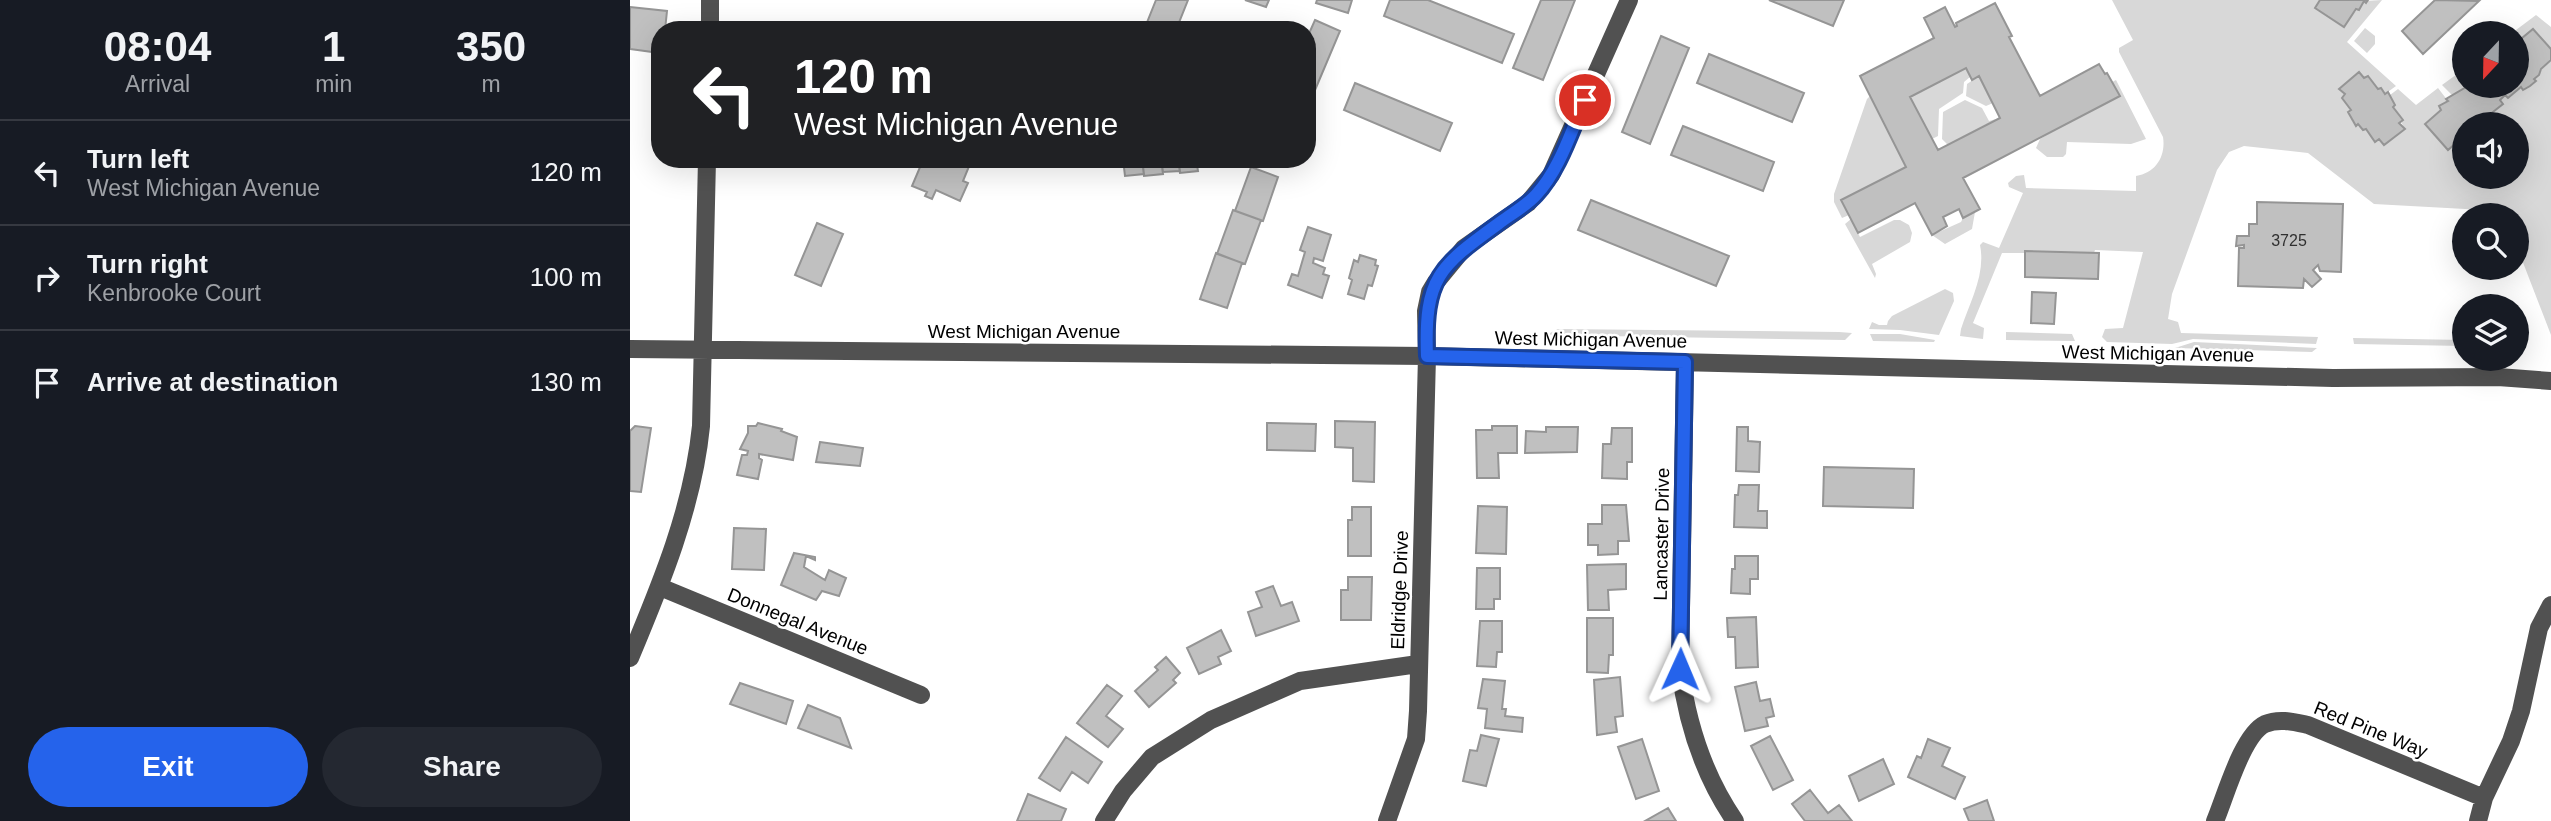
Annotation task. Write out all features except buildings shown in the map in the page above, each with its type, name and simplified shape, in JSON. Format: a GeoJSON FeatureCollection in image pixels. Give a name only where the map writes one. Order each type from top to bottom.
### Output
{"type":"FeatureCollection","features":[{"type":"Feature","properties":{"kind":"street"},"geometry":{"type":"LineString","coordinates":[[709,0],[710,21]]}},
{"type":"Feature","properties":{"kind":"street","name":"Eldridge Drive"},"geometry":{"type":"LineString","coordinates":[[1387,821],[1416,739],[1426,311],[1430,292],[1464,248],[1528,203],[1551,175],[1629,0]]}},
{"type":"Feature","properties":{"kind":"street"},"geometry":{"type":"LineString","coordinates":[[630,658],[660,587],[697,463],[703,350],[707,168]]}},
{"type":"Feature","properties":{"kind":"street","name":"West Michigan Avenue"},"geometry":{"type":"LineString","coordinates":[[630,349],[1427,356],[2333,378],[2498,377],[2551,381]]}},
{"type":"Feature","properties":{"kind":"street","name":"Lancaster Drive"},"geometry":{"type":"LineString","coordinates":[[1685,362],[1680,669],[1684,698],[1700,751],[1711,780],[1735,821]]}},
{"type":"Feature","properties":{"kind":"street","name":"Donnegal Avenue"},"geometry":{"type":"LineString","coordinates":[[660,587],[921,695]]}},
{"type":"Feature","properties":{"kind":"street"},"geometry":{"type":"LineString","coordinates":[[2479,821],[2484,797],[2515,730],[2539,628],[2551,605]]}},
{"type":"Feature","properties":{"kind":"street"},"geometry":{"type":"LineString","coordinates":[[1104,821],[1123,791],[1152,757],[1211,720],[1300,681],[1418,664]]}},
{"type":"Feature","properties":{"kind":"street","name":"Red Pine Way"},"geometry":{"type":"LineString","coordinates":[[2215,821],[2249,740],[2264,724],[2286,720],[2308,725],[2484,797]]}},
{"type":"Feature","properties":{"kind":"shaded area"},"geometry":{"type":"Polygon","coordinates":[[[2112,0],[2320,0],[2315,8],[2343,27],[2364,1],[2382,0],[2347,42],[2396,86],[2385,94],[2369,76],[2364,78],[2359,72],[2340,89],[2345,94],[2342,98],[2351,110],[2352,121],[2363,130],[2366,129],[2375,141],[2379,139],[2384,145],[2405,129],[2390,95],[2398,89],[2416,105],[2438,88],[2448,101],[2439,106],[2441,110],[2425,124],[2448,150],[2452,146],[2452,189],[2529,189],[2529,112],[2492,112],[2503,98],[2529,98],[2529,83],[2551,60],[2551,335],[2529,278],[2529,203],[2452,203],[2452,208],[2374,204],[2308,153],[2244,146],[2229,152],[2217,170],[2172,294],[2168,319],[2178,322],[2181,333],[2318,337],[2316,344],[2193,339],[2172,344],[2107,342],[2102,337],[2105,329],[2123,328],[2143,252],[2095,250],[2094,253],[2002,253],[1973,323],[1984,328],[1983,339],[1960,336],[1979,277],[1980,245],[1983,242],[1999,248],[2023,193],[2009,187],[2008,183],[2016,176],[2024,175],[2026,188],[2136,191],[2136,176],[2149,171],[2161,157],[2163,137],[2119,52],[2119,48],[2133,40],[2112,0]]]}},
{"type":"Feature","properties":{"kind":"shaded area"},"geometry":{"type":"Polygon","coordinates":[[[2536,15],[2551,27],[2551,49],[2533,29],[2529,32],[2528,21],[2536,15]]]}},
{"type":"Feature","properties":{"kind":"shaded area"},"geometry":{"type":"Polygon","coordinates":[[[2365,28],[2375,36],[2375,44],[2367,53],[2354,41],[2365,28]]]}},
{"type":"Feature","properties":{"kind":"shaded area"},"geometry":{"type":"Polygon","coordinates":[[[1966,68],[1970,77],[1964,82],[1963,93],[1939,109],[1938,136],[1932,139],[1910,97],[1966,68]]]}},
{"type":"Feature","properties":{"kind":"shaded area"},"geometry":{"type":"Polygon","coordinates":[[[1979,76],[1993,103],[1986,106],[1966,96],[1967,84],[1979,76]]]}},
{"type":"Feature","properties":{"kind":"shaded area"},"geometry":{"type":"Polygon","coordinates":[[[2452,78],[2452,95],[2442,85],[2452,78]]]}},
{"type":"Feature","properties":{"kind":"shaded area"},"geometry":{"type":"Polygon","coordinates":[[[2116,80],[2146,139],[2131,144],[2067,142],[2066,154],[2063,157],[2047,157],[2036,148],[2040,139],[2119,95],[2112,82],[2116,80]]]}},
{"type":"Feature","properties":{"kind":"shaded area"},"geometry":{"type":"Polygon","coordinates":[[[1870,96],[1906,167],[1842,200],[1849,215],[1842,218],[1834,202],[1834,194],[1870,96]]]}},
{"type":"Feature","properties":{"kind":"shaded area"},"geometry":{"type":"Polygon","coordinates":[[[1965,100],[1982,108],[1989,121],[1996,119],[1948,145],[1942,139],[1943,112],[1965,100]]]}},
{"type":"Feature","properties":{"kind":"shaded area"},"geometry":{"type":"Polygon","coordinates":[[[1975,212],[1972,229],[1945,244],[1932,235],[1961,222],[1975,212]]]}},
{"type":"Feature","properties":{"kind":"shaded area"},"geometry":{"type":"Polygon","coordinates":[[[1851,219],[1860,237],[1894,220],[1909,225],[1912,233],[1910,242],[1872,264],[1875,278],[1845,224],[1851,219]]]}},
{"type":"Feature","properties":{"kind":"shaded area"},"geometry":{"type":"Polygon","coordinates":[[[1945,289],[1953,293],[1954,301],[1939,335],[1869,329],[1872,322],[1887,325],[1892,316],[1945,289]]]}},
{"type":"Feature","properties":{"kind":"shaded area"},"geometry":{"type":"Polygon","coordinates":[[[1558,329],[1852,333],[1845,340],[1546,335],[1558,329]]]}},
{"type":"Feature","properties":{"kind":"shaded area"},"geometry":{"type":"Polygon","coordinates":[[[2006,332],[2072,334],[2075,341],[2006,340],[2006,332]]]}},
{"type":"Feature","properties":{"kind":"shaded area"},"geometry":{"type":"Polygon","coordinates":[[[1870,334],[1900,334],[1935,340],[1873,341],[1870,334]]]}},
{"type":"Feature","properties":{"kind":"shaded area"},"geometry":{"type":"Polygon","coordinates":[[[2353,338],[2452,340],[2452,346],[2354,344],[2353,338]]]}},
{"type":"Feature","properties":{"kind":"shaded area"},"geometry":{"type":"Polygon","coordinates":[[[2194,342],[2317,348],[2312,352],[2175,348],[2194,342]]]}},
{"type":"Feature","properties":{"kind":"route"},"geometry":{"type":"LineString","coordinates":[[1585,100],[1551,175],[1537,194],[1464,248],[1436,282],[1430,292],[1426,311],[1427,356],[1685,362],[1680,669]]}}]}
